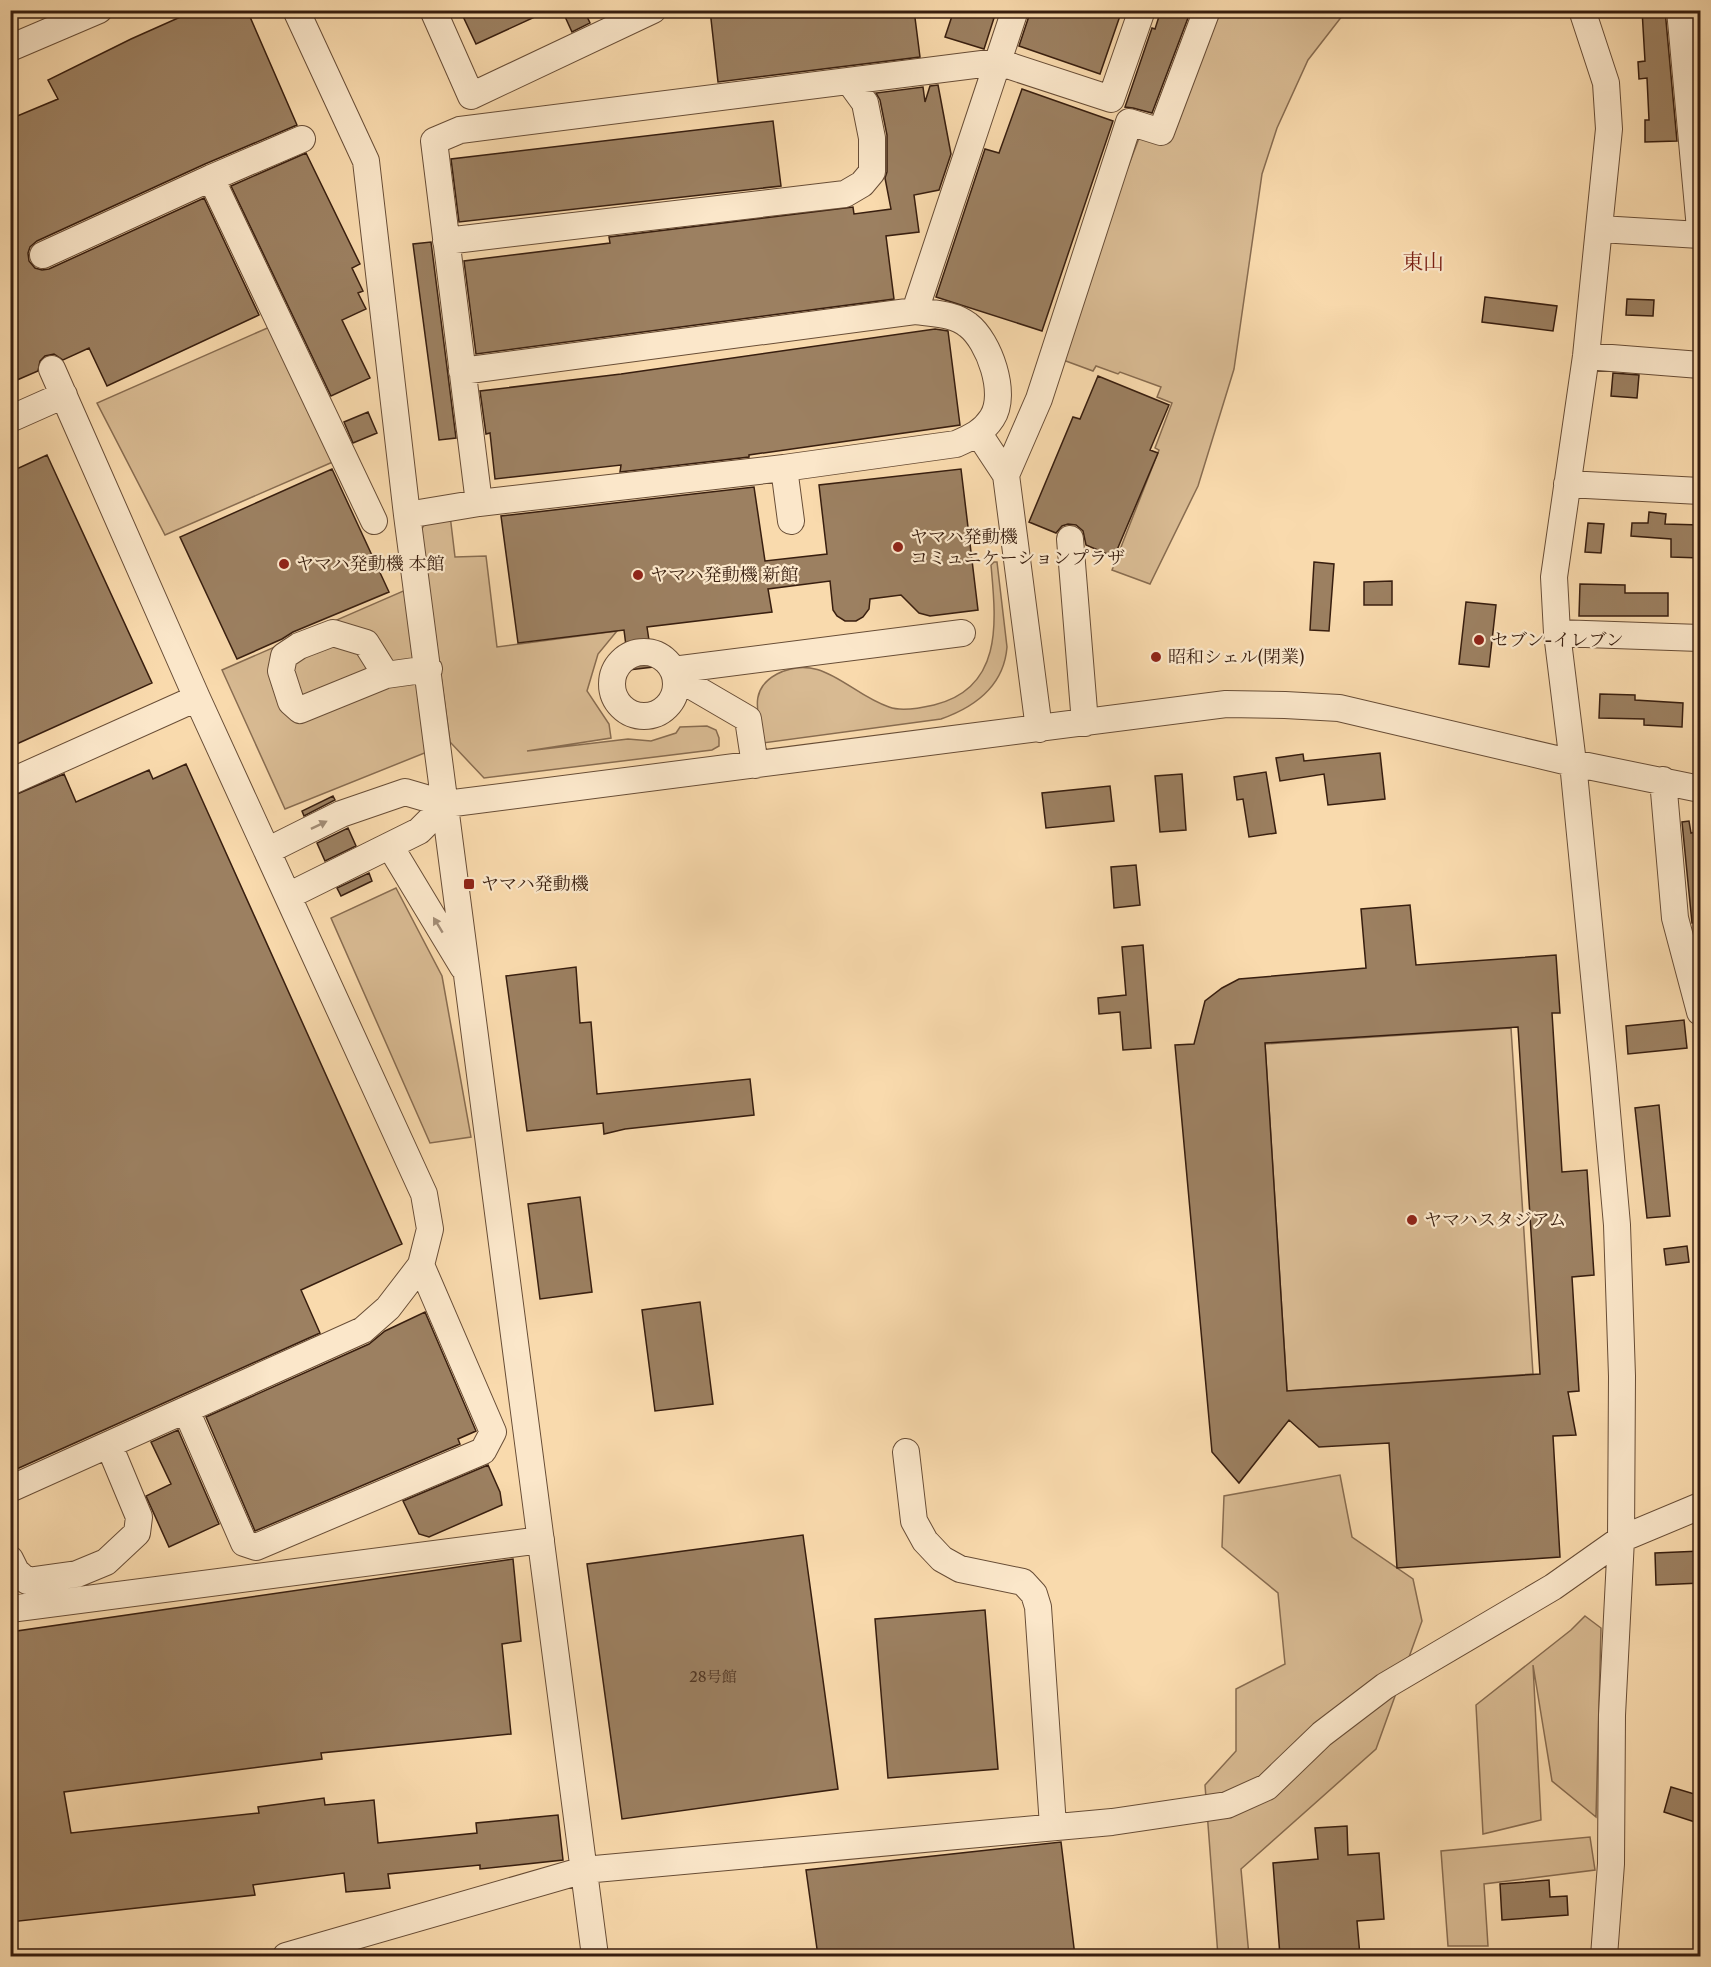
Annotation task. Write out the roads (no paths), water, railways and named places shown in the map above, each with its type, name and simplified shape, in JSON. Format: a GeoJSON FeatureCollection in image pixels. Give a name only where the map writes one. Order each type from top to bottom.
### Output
{"type":"FeatureCollection","features":[{"type":"Feature","properties":{"kind":"street"},"geometry":{"type":"LineString","coordinates":[[10,48],[99,10]]}},
{"type":"Feature","properties":{"kind":"street"},"geometry":{"type":"LineString","coordinates":[[296,10],[366,161],[407,515],[596,1956]]}},
{"type":"Feature","properties":{"kind":"street"},"geometry":{"type":"LineString","coordinates":[[433,10],[471,96],[653,10]]}},
{"type":"Feature","properties":{"kind":"street"},"geometry":{"type":"LineString","coordinates":[[915,311],[1015,10]]}},
{"type":"Feature","properties":{"kind":"street"},"geometry":{"type":"LineString","coordinates":[[478,503],[434,141],[460,130],[998,62],[1111,99],[1142,10]]}},
{"type":"Feature","properties":{"kind":"street"},"geometry":{"type":"LineString","coordinates":[[1006,475],[1039,399],[1130,122],[1161,132],[1207,10]]}},
{"type":"Feature","properties":{"kind":"street"},"geometry":{"type":"LineString","coordinates":[[1582,10],[1606,83],[1609,129],[1586,356],[1554,577],[1557,633],[1573,763],[1617,1225],[1622,1376],[1621,1539],[1612,1705],[1611,1864],[1604,1956]]}},
{"type":"Feature","properties":{"kind":"street"},"geometry":{"type":"LineString","coordinates":[[1680,10],[1701,229]]}},
{"type":"Feature","properties":{"kind":"street"},"geometry":{"type":"LineString","coordinates":[[446,242],[845,194],[862,184],[872,172],[872,138],[865,103],[849,81]]}},
{"type":"Feature","properties":{"kind":"street"},"geometry":{"type":"LineString","coordinates":[[43,255],[302,139]]}},
{"type":"Feature","properties":{"kind":"street"},"geometry":{"type":"LineString","coordinates":[[211,178],[374,521]]}},
{"type":"Feature","properties":{"kind":"street"},"geometry":{"type":"LineString","coordinates":[[1600,229],[1701,236]]}},
{"type":"Feature","properties":{"kind":"street"},"geometry":{"type":"LineString","coordinates":[[407,515],[478,503],[784,468],[956,444],[979,434],[994,416],[998,394],[994,369],[987,348],[969,325],[951,316],[915,311],[462,371]]}},
{"type":"Feature","properties":{"kind":"street"},"geometry":{"type":"LineString","coordinates":[[1586,356],[1701,365]]}},
{"type":"Feature","properties":{"kind":"street"},"geometry":{"type":"LineString","coordinates":[[10,1489],[363,1330],[388,1308],[421,1265],[430,1229],[424,1194],[197,698],[52,369]]}},
{"type":"Feature","properties":{"kind":"street"},"geometry":{"type":"LineString","coordinates":[[10,419],[64,395]]}},
{"type":"Feature","properties":{"kind":"street"},"geometry":{"type":"LineString","coordinates":[[979,434],[1006,475],[1039,729]]}},
{"type":"Feature","properties":{"kind":"street"},"geometry":{"type":"LineString","coordinates":[[784,468],[791,521]]}},
{"type":"Feature","properties":{"kind":"street"},"geometry":{"type":"LineString","coordinates":[[1567,484],[1701,491]]}},
{"type":"Feature","properties":{"kind":"street"},"geometry":{"type":"LineString","coordinates":[[1070,539],[1085,723]]}},
{"type":"Feature","properties":{"kind":"street"},"geometry":{"type":"LineString","coordinates":[[755,765],[748,719],[674,673],[962,633]]}},
{"type":"Feature","properties":{"kind":"street"},"geometry":{"type":"LineString","coordinates":[[1557,633],[1701,638]]}},
{"type":"Feature","properties":{"kind":"street"},"geometry":{"type":"LineString","coordinates":[[386,675],[429,669]]}},
{"type":"Feature","properties":{"kind":"street"},"geometry":{"type":"LineString","coordinates":[[10,782],[197,698]]}},
{"type":"Feature","properties":{"kind":"street"},"geometry":{"type":"LineString","coordinates":[[267,850],[341,814],[405,792],[446,804],[1226,704],[1339,708],[1573,763],[1701,789]]}},
{"type":"Feature","properties":{"kind":"street"},"geometry":{"type":"LineString","coordinates":[[1663,780],[1676,918],[1701,1012]]}},
{"type":"Feature","properties":{"kind":"street"},"geometry":{"type":"LineString","coordinates":[[288,896],[419,831],[446,804]]}},
{"type":"Feature","properties":{"kind":"street"},"geometry":{"type":"LineString","coordinates":[[390,846],[468,975]]}},
{"type":"Feature","properties":{"kind":"street"},"geometry":{"type":"LineString","coordinates":[[186,1410],[244,1543],[256,1547],[483,1451],[493,1432],[421,1265]]}},
{"type":"Feature","properties":{"kind":"street"},"geometry":{"type":"LineString","coordinates":[[10,1559],[16,1571],[27,1581],[77,1574],[106,1562],[137,1533],[139,1517],[109,1444]]}},
{"type":"Feature","properties":{"kind":"street"},"geometry":{"type":"LineString","coordinates":[[906,1452],[914,1521],[925,1541],[942,1559],[960,1569],[1023,1582],[1034,1594],[1038,1607],[1053,1826]]}},
{"type":"Feature","properties":{"kind":"street"},"geometry":{"type":"LineString","coordinates":[[286,1956],[584,1870],[1112,1822],[1227,1806],[1267,1787],[1322,1734],[1385,1686],[1553,1587],[1621,1539],[1701,1506]]}},
{"type":"Feature","properties":{"kind":"street"},"geometry":{"type":"LineString","coordinates":[[10,1609],[541,1540]]}},
{"type":"Feature","properties":{"kind":"place","name":"ヤマハ発動機 コミュニケーションプラザ"},"geometry":{"type":"Point","coordinates":[898,547]}},
{"type":"Feature","properties":{"kind":"place","name":"ヤマハ発動機 本館"},"geometry":{"type":"Point","coordinates":[284,564]}},
{"type":"Feature","properties":{"kind":"place","name":"ヤマハ発動機 新館"},"geometry":{"type":"Point","coordinates":[638,575]}},
{"type":"Feature","properties":{"kind":"place","name":"セブン-イレブン"},"geometry":{"type":"Point","coordinates":[1479,640]}},
{"type":"Feature","properties":{"kind":"place","name":"昭和シェル(閉業)"},"geometry":{"type":"Point","coordinates":[1156,657]}},
{"type":"Feature","properties":{"kind":"place","name":"ヤマハ発動機"},"geometry":{"type":"Point","coordinates":[469,884]}},
{"type":"Feature","properties":{"kind":"place","name":"ヤマハスタジアム"},"geometry":{"type":"Point","coordinates":[1412,1220]}},
{"type":"Feature","properties":{"kind":"district","name":"東山"},"geometry":{"type":"Point","coordinates":[1423,262]}}]}
